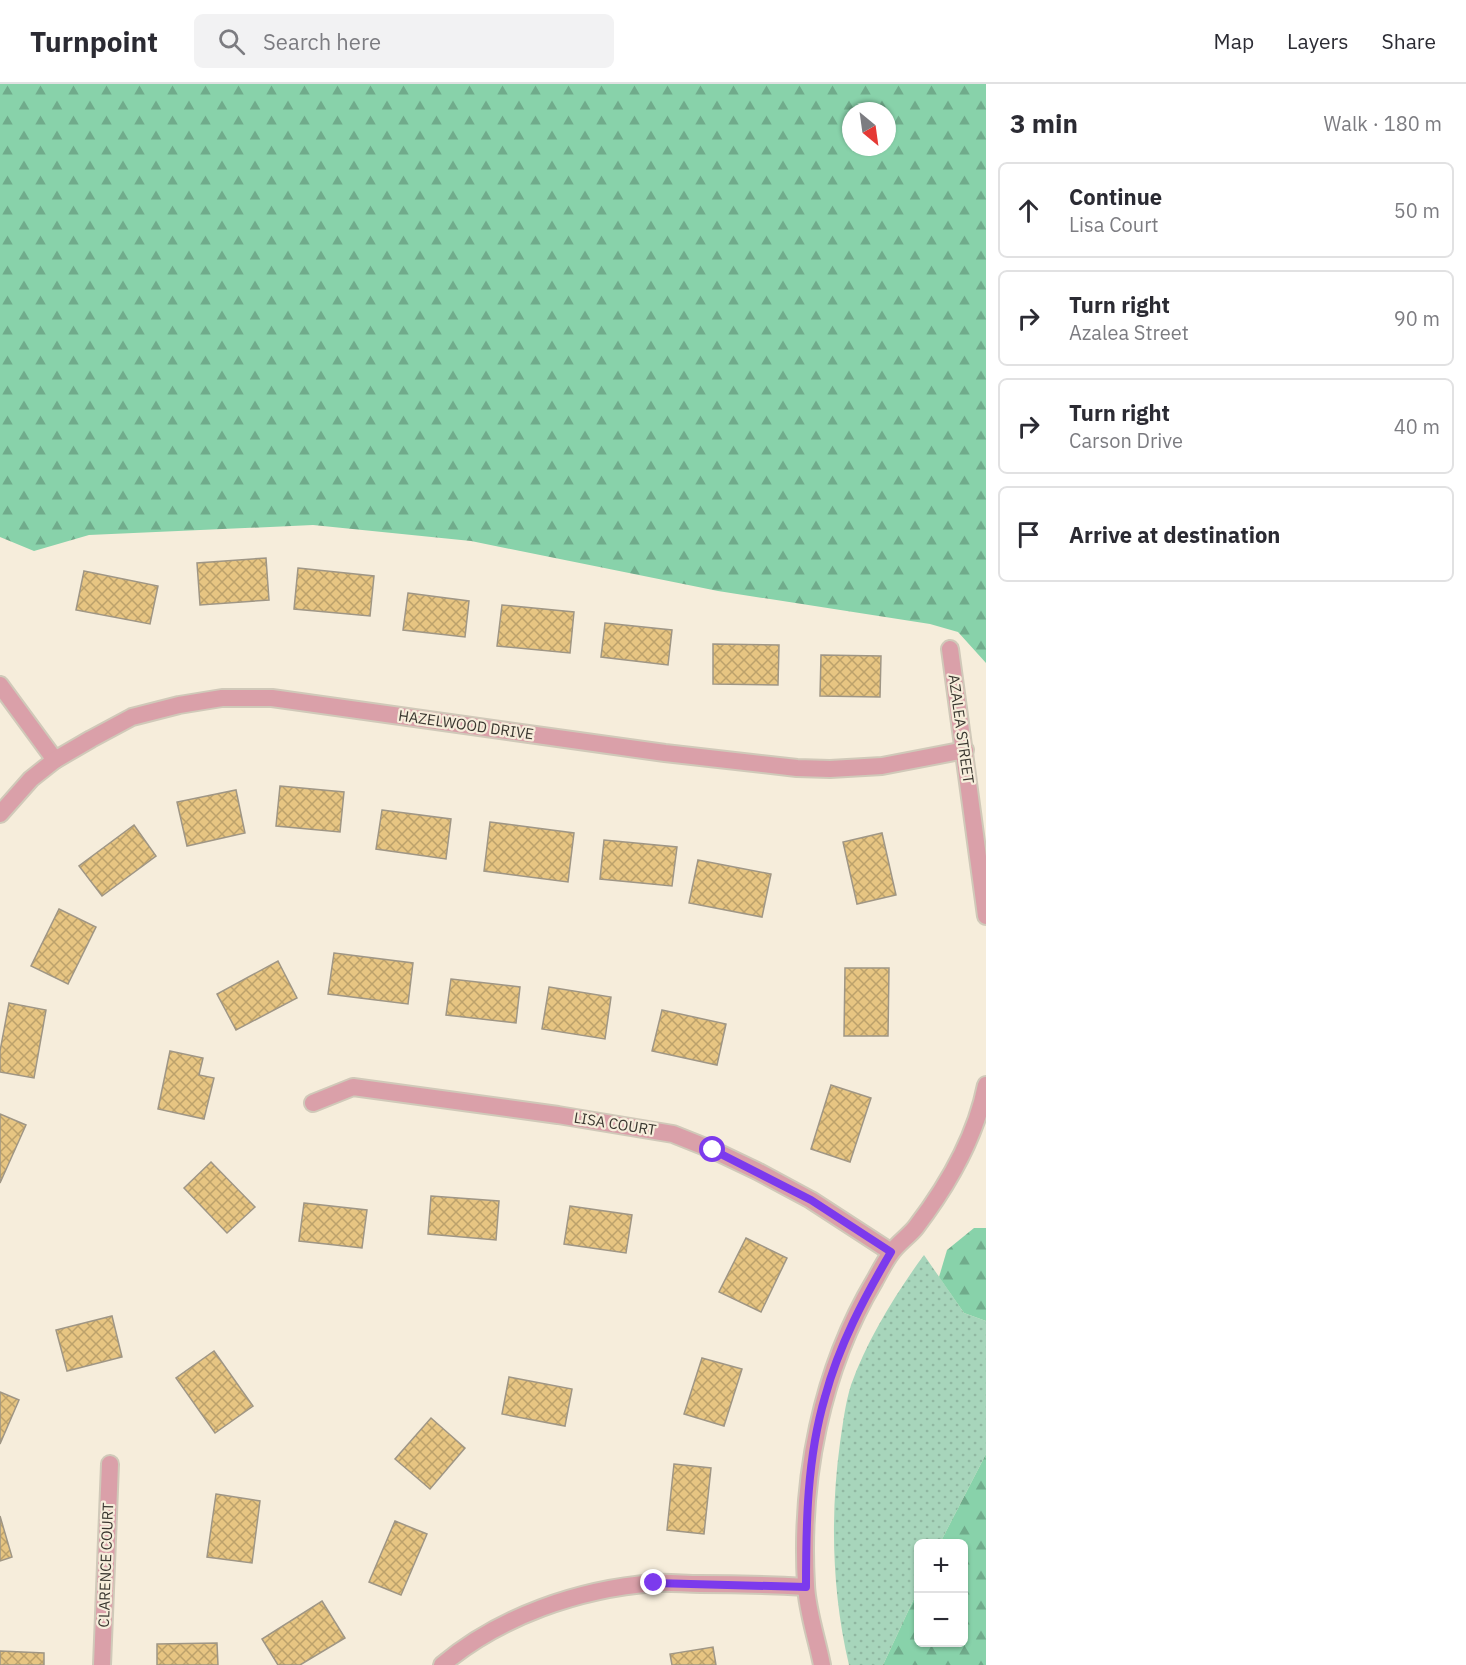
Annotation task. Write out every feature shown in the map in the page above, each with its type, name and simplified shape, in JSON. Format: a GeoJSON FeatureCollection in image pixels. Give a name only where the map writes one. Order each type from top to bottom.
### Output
{"type":"FeatureCollection","features":[{"type":"Feature","properties":{"kind":"street","name":"AZALEA STREET"},"geometry":{"type":"LineString","coordinates":[[950,649],[986,916]]}},
{"type":"Feature","properties":{"kind":"street"},"geometry":{"type":"LineString","coordinates":[[0,685],[55,760]]}},
{"type":"Feature","properties":{"kind":"street","name":"HAZELWOOD DRIVE"},"geometry":{"type":"LineString","coordinates":[[0,814],[31,779],[55,760],[132,717],[179,705],[222,698],[272,698],[665,753],[796,768],[882,766],[965,750]]}},
{"type":"Feature","properties":{"kind":"street"},"geometry":{"type":"LineString","coordinates":[[822,1665],[806,1587],[807,1516],[813,1456],[824,1398],[840,1350],[864,1299],[891,1252],[915,1229],[959,1160],[976,1121],[986,1085]]}},
{"type":"Feature","properties":{"kind":"street","name":"LISA COURT"},"geometry":{"type":"LineString","coordinates":[[313,1103],[353,1087],[558,1115],[673,1134],[713,1150],[811,1200],[891,1252]]}},
{"type":"Feature","properties":{"kind":"street","name":"CLARENCE COURT"},"geometry":{"type":"LineString","coordinates":[[102,1665],[110,1464]]}},
{"type":"Feature","properties":{"kind":"street"},"geometry":{"type":"LineString","coordinates":[[442,1665],[465,1645],[504,1624],[549,1605],[599,1591],[654,1583],[806,1587]]}},
{"type":"Feature","properties":{"kind":"green space"},"geometry":{"type":"Polygon","coordinates":[[[0,84],[986,84],[986,663],[958,632],[930,624],[718,591],[471,541],[313,525],[89,535],[34,551],[0,537],[0,84]]]}},
{"type":"Feature","properties":{"kind":"green space"},"geometry":{"type":"Polygon","coordinates":[[[974,1228],[986,1228],[986,1321],[964,1313],[939,1277],[947,1250],[974,1228]]]}},
{"type":"Feature","properties":{"kind":"green space"},"geometry":{"type":"Polygon","coordinates":[[[924,1255],[964,1313],[986,1321],[986,1454],[942,1539],[914,1539],[914,1599],[883,1665],[849,1665],[839,1610],[834,1554],[835,1498],[840,1443],[851,1385],[874,1334],[924,1255]]]}},
{"type":"Feature","properties":{"kind":"green space"},"geometry":{"type":"Polygon","coordinates":[[[986,1454],[986,1665],[883,1665],[914,1599],[914,1647],[968,1647],[968,1539],[942,1539],[986,1454]]]}},
{"type":"Feature","properties":{"kind":"building"},"geometry":{"type":"Polygon","coordinates":[[[266,558],[269,600],[200,605],[197,563],[266,558]]]}},
{"type":"Feature","properties":{"kind":"building"},"geometry":{"type":"Polygon","coordinates":[[[298,568],[374,576],[370,616],[294,609],[298,568]]]}},
{"type":"Feature","properties":{"kind":"building"},"geometry":{"type":"Polygon","coordinates":[[[84,571],[158,586],[150,624],[76,610],[84,571]]]}},
{"type":"Feature","properties":{"kind":"building"},"geometry":{"type":"Polygon","coordinates":[[[408,593],[469,601],[465,637],[403,630],[408,593]]]}},
{"type":"Feature","properties":{"kind":"building"},"geometry":{"type":"Polygon","coordinates":[[[502,605],[574,612],[570,653],[497,646],[502,605]]]}},
{"type":"Feature","properties":{"kind":"building"},"geometry":{"type":"Polygon","coordinates":[[[605,623],[672,630],[668,665],[601,657],[605,623]]]}},
{"type":"Feature","properties":{"kind":"building"},"geometry":{"type":"Polygon","coordinates":[[[713,644],[779,645],[778,685],[713,684],[713,644]]]}},
{"type":"Feature","properties":{"kind":"building"},"geometry":{"type":"Polygon","coordinates":[[[821,655],[881,656],[880,697],[820,696],[821,655]]]}},
{"type":"Feature","properties":{"kind":"building"},"geometry":{"type":"Polygon","coordinates":[[[280,786],[344,792],[340,832],[276,826],[280,786]]]}},
{"type":"Feature","properties":{"kind":"building"},"geometry":{"type":"Polygon","coordinates":[[[236,790],[245,833],[187,846],[177,802],[236,790]]]}},
{"type":"Feature","properties":{"kind":"building"},"geometry":{"type":"Polygon","coordinates":[[[382,810],[451,819],[446,859],[376,849],[382,810]]]}},
{"type":"Feature","properties":{"kind":"building"},"geometry":{"type":"Polygon","coordinates":[[[490,822],[574,833],[568,882],[484,871],[490,822]]]}},
{"type":"Feature","properties":{"kind":"building"},"geometry":{"type":"Polygon","coordinates":[[[134,825],[156,856],[102,896],[79,866],[134,825]]]}},
{"type":"Feature","properties":{"kind":"building"},"geometry":{"type":"Polygon","coordinates":[[[882,833],[896,895],[857,904],[843,842],[882,833]]]}},
{"type":"Feature","properties":{"kind":"building"},"geometry":{"type":"Polygon","coordinates":[[[604,840],[677,847],[672,886],[600,879],[604,840]]]}},
{"type":"Feature","properties":{"kind":"building"},"geometry":{"type":"Polygon","coordinates":[[[698,860],[771,874],[762,917],[689,903],[698,860]]]}},
{"type":"Feature","properties":{"kind":"building"},"geometry":{"type":"Polygon","coordinates":[[[59,909],[96,927],[68,984],[31,966],[59,909]]]}},
{"type":"Feature","properties":{"kind":"building"},"geometry":{"type":"Polygon","coordinates":[[[334,953],[413,963],[408,1004],[328,994],[334,953]]]}},
{"type":"Feature","properties":{"kind":"building"},"geometry":{"type":"Polygon","coordinates":[[[278,961],[297,998],[236,1030],[217,994],[278,961]]]}},
{"type":"Feature","properties":{"kind":"building"},"geometry":{"type":"Polygon","coordinates":[[[845,968],[889,968],[888,1036],[844,1036],[845,968]]]}},
{"type":"Feature","properties":{"kind":"building"},"geometry":{"type":"Polygon","coordinates":[[[451,979],[520,987],[516,1023],[446,1015],[451,979]]]}},
{"type":"Feature","properties":{"kind":"building"},"geometry":{"type":"Polygon","coordinates":[[[549,987],[611,997],[605,1039],[542,1029],[549,987]]]}},
{"type":"Feature","properties":{"kind":"building"},"geometry":{"type":"Polygon","coordinates":[[[9,1003],[46,1010],[34,1078],[0,1072],[0,1051],[9,1003]]]}},
{"type":"Feature","properties":{"kind":"building"},"geometry":{"type":"Polygon","coordinates":[[[662,1010],[726,1024],[717,1065],[652,1051],[662,1010]]]}},
{"type":"Feature","properties":{"kind":"building"},"geometry":{"type":"Polygon","coordinates":[[[170,1051],[203,1058],[199,1075],[214,1078],[204,1119],[158,1109],[170,1051]]]}},
{"type":"Feature","properties":{"kind":"building"},"geometry":{"type":"Polygon","coordinates":[[[831,1085],[871,1098],[850,1162],[811,1149],[831,1085]]]}},
{"type":"Feature","properties":{"kind":"building"},"geometry":{"type":"Polygon","coordinates":[[[0,1114],[26,1125],[0,1183],[0,1114]]]}},
{"type":"Feature","properties":{"kind":"building"},"geometry":{"type":"Polygon","coordinates":[[[211,1162],[255,1207],[227,1233],[184,1188],[211,1162]]]}},
{"type":"Feature","properties":{"kind":"building"},"geometry":{"type":"Polygon","coordinates":[[[431,1196],[499,1201],[496,1240],[428,1234],[431,1196]]]}},
{"type":"Feature","properties":{"kind":"building"},"geometry":{"type":"Polygon","coordinates":[[[304,1203],[367,1210],[362,1248],[299,1241],[304,1203]]]}},
{"type":"Feature","properties":{"kind":"building"},"geometry":{"type":"Polygon","coordinates":[[[570,1206],[632,1215],[626,1253],[564,1244],[570,1206]]]}},
{"type":"Feature","properties":{"kind":"building"},"geometry":{"type":"Polygon","coordinates":[[[746,1238],[787,1258],[761,1312],[719,1292],[746,1238]]]}},
{"type":"Feature","properties":{"kind":"building"},"geometry":{"type":"Polygon","coordinates":[[[112,1316],[122,1357],[67,1371],[56,1330],[112,1316]]]}},
{"type":"Feature","properties":{"kind":"building"},"geometry":{"type":"Polygon","coordinates":[[[214,1351],[253,1406],[215,1433],[176,1378],[214,1351]]]}},
{"type":"Feature","properties":{"kind":"building"},"geometry":{"type":"Polygon","coordinates":[[[702,1358],[742,1369],[724,1426],[684,1414],[702,1358]]]}},
{"type":"Feature","properties":{"kind":"building"},"geometry":{"type":"Polygon","coordinates":[[[509,1377],[572,1389],[565,1426],[502,1414],[509,1377]]]}},
{"type":"Feature","properties":{"kind":"building"},"geometry":{"type":"Polygon","coordinates":[[[0,1392],[19,1400],[0,1444],[0,1392]]]}},
{"type":"Feature","properties":{"kind":"building"},"geometry":{"type":"Polygon","coordinates":[[[431,1418],[465,1448],[430,1489],[395,1459],[431,1418]]]}},
{"type":"Feature","properties":{"kind":"building"},"geometry":{"type":"Polygon","coordinates":[[[674,1464],[711,1468],[704,1534],[667,1530],[674,1464]]]}},
{"type":"Feature","properties":{"kind":"building"},"geometry":{"type":"Polygon","coordinates":[[[216,1494],[260,1501],[252,1563],[207,1557],[216,1494]]]}},
{"type":"Feature","properties":{"kind":"building"},"geometry":{"type":"Polygon","coordinates":[[[0,1516],[12,1557],[0,1561],[0,1516]]]}},
{"type":"Feature","properties":{"kind":"building"},"geometry":{"type":"Polygon","coordinates":[[[395,1521],[427,1534],[401,1595],[369,1582],[395,1521]]]}},
{"type":"Feature","properties":{"kind":"building"},"geometry":{"type":"Polygon","coordinates":[[[322,1601],[345,1638],[300,1665],[278,1665],[262,1639],[322,1601]]]}},
{"type":"Feature","properties":{"kind":"building"},"geometry":{"type":"Polygon","coordinates":[[[217,1643],[218,1665],[157,1665],[157,1644],[217,1643]]]}},
{"type":"Feature","properties":{"kind":"building"},"geometry":{"type":"Polygon","coordinates":[[[713,1647],[716,1665],[672,1665],[670,1654],[713,1647]]]}},
{"type":"Feature","properties":{"kind":"building"},"geometry":{"type":"Polygon","coordinates":[[[0,1651],[44,1653],[44,1665],[0,1665],[0,1651]]]}},
{"type":"Feature","properties":{"kind":"route"},"geometry":{"type":"LineString","coordinates":[[654,1583],[806,1587],[807,1516],[813,1456],[824,1398],[840,1350],[864,1299],[891,1252],[811,1200],[713,1150]]}}]}
